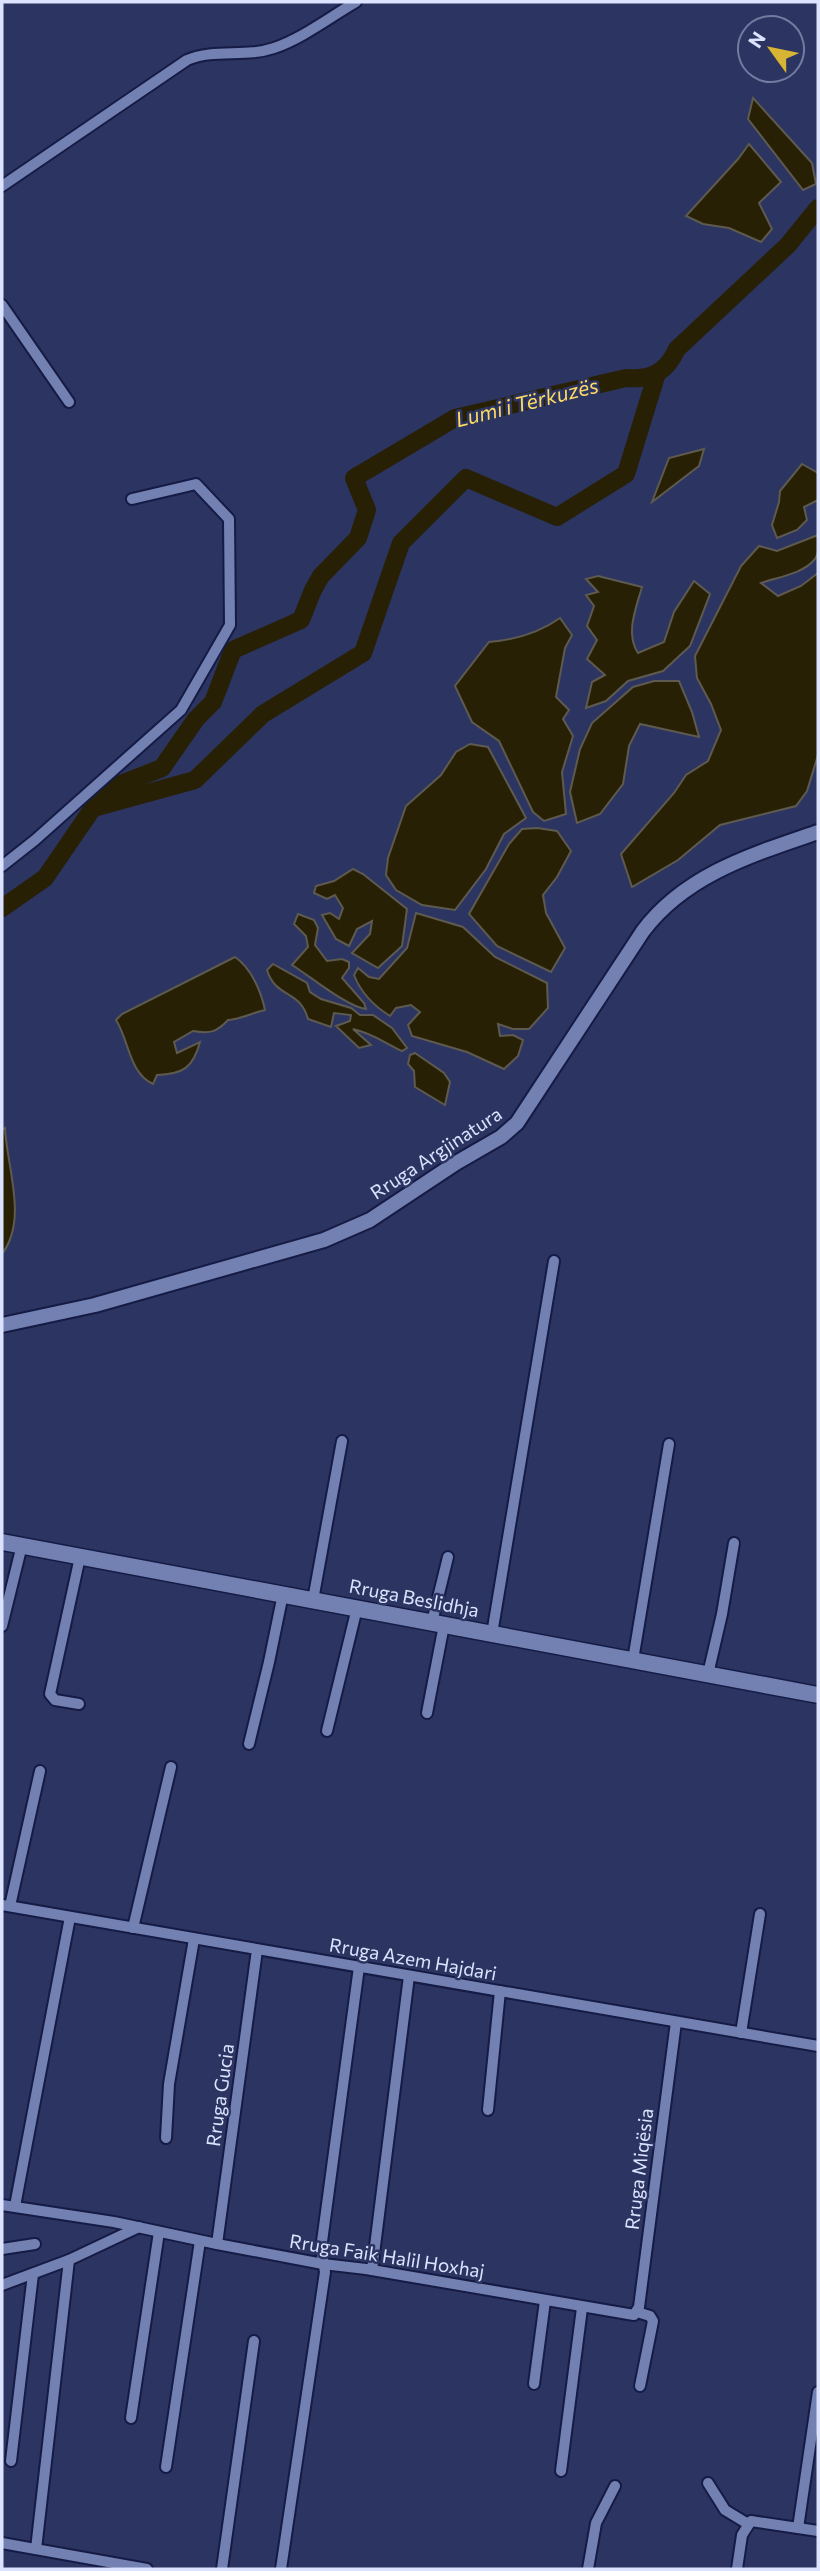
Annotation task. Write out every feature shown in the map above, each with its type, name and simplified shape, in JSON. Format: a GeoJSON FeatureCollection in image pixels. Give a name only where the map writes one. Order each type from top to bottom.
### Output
{"type":"FeatureCollection","features":[{"type":"Feature","properties":{"kind":"main road","name":"Rruga Beslidhja"},"geometry":{"type":"LineString","coordinates":[[2,1542],[818,1695]]}},
{"type":"Feature","properties":{"kind":"street"},"geometry":{"type":"LineString","coordinates":[[2,187],[187,60],[209,53],[255,52],[274,48],[356,2]]}},
{"type":"Feature","properties":{"kind":"street"},"geometry":{"type":"LineString","coordinates":[[2,305],[69,402]]}},
{"type":"Feature","properties":{"kind":"street"},"geometry":{"type":"LineString","coordinates":[[2,866],[181,710],[230,625],[229,519],[196,484],[132,499]]}},
{"type":"Feature","properties":{"kind":"street","name":"Rruga Argjinatura"},"geometry":{"type":"LineString","coordinates":[[2,1325],[95,1305],[279,1254],[324,1240],[370,1220],[456,1163],[501,1137],[517,1124],[636,942],[655,915],[672,900],[696,882],[729,864],[818,832]]}},
{"type":"Feature","properties":{"kind":"street"},"geometry":{"type":"LineString","coordinates":[[492,1634],[554,1261]]}},
{"type":"Feature","properties":{"kind":"street"},"geometry":{"type":"LineString","coordinates":[[313,1600],[342,1441]]}},
{"type":"Feature","properties":{"kind":"street"},"geometry":{"type":"LineString","coordinates":[[633,1660],[669,1444]]}},
{"type":"Feature","properties":{"kind":"street"},"geometry":{"type":"LineString","coordinates":[[708,1674],[734,1543]]}},
{"type":"Feature","properties":{"kind":"street"},"geometry":{"type":"LineString","coordinates":[[2,1626],[22,1545]]}},
{"type":"Feature","properties":{"kind":"street"},"geometry":{"type":"LineString","coordinates":[[427,1713],[448,1556]]}},
{"type":"Feature","properties":{"kind":"street"},"geometry":{"type":"LineString","coordinates":[[79,1704],[55,1700],[50,1694],[80,1557]]}},
{"type":"Feature","properties":{"kind":"street"},"geometry":{"type":"LineString","coordinates":[[249,1744],[283,1594]]}},
{"type":"Feature","properties":{"kind":"street"},"geometry":{"type":"LineString","coordinates":[[327,1731],[357,1608]]}},
{"type":"Feature","properties":{"kind":"street"},"geometry":{"type":"LineString","coordinates":[[133,1928],[171,1767]]}},
{"type":"Feature","properties":{"kind":"street"},"geometry":{"type":"LineString","coordinates":[[6,1905],[40,1771]]}},
{"type":"Feature","properties":{"kind":"street","name":"Rruga Azem Hajdari"},"geometry":{"type":"LineString","coordinates":[[6,1905],[818,2046]]}},
{"type":"Feature","properties":{"kind":"street"},"geometry":{"type":"LineString","coordinates":[[741,2033],[760,1914]]}},
{"type":"Feature","properties":{"kind":"street"},"geometry":{"type":"LineString","coordinates":[[15,2206],[70,1917]]}},
{"type":"Feature","properties":{"kind":"street"},"geometry":{"type":"LineString","coordinates":[[166,2138],[170,2084],[194,1939]]}},
{"type":"Feature","properties":{"kind":"street","name":"Rruga Gucia"},"geometry":{"type":"LineString","coordinates":[[218,2244],[257,1950]]}},
{"type":"Feature","properties":{"kind":"street"},"geometry":{"type":"LineString","coordinates":[[281,2569],[325,2272],[320,2257],[359,1967]]}},
{"type":"Feature","properties":{"kind":"street"},"geometry":{"type":"LineString","coordinates":[[372,2270],[409,1976]]}},
{"type":"Feature","properties":{"kind":"street"},"geometry":{"type":"LineString","coordinates":[[488,2109],[500,1991]]}},
{"type":"Feature","properties":{"kind":"street","name":"Rruga Miqësia"},"geometry":{"type":"LineString","coordinates":[[634,2314],[660,2159],[676,2022]]}},
{"type":"Feature","properties":{"kind":"street","name":"Rruga Faik Halil Hoxhaj"},"geometry":{"type":"LineString","coordinates":[[2,2205],[139,2227],[323,2264],[372,2270],[582,2308],[634,2314]]}},
{"type":"Feature","properties":{"kind":"street"},"geometry":{"type":"LineString","coordinates":[[2,2286],[69,2260],[139,2227]]}},
{"type":"Feature","properties":{"kind":"street"},"geometry":{"type":"LineString","coordinates":[[131,2418],[159,2232]]}},
{"type":"Feature","properties":{"kind":"street"},"geometry":{"type":"LineString","coordinates":[[166,2467],[200,2241]]}},
{"type":"Feature","properties":{"kind":"street"},"geometry":{"type":"LineString","coordinates":[[2,2249],[36,2244]]}},
{"type":"Feature","properties":{"kind":"street"},"geometry":{"type":"LineString","coordinates":[[36,2549],[69,2260]]}},
{"type":"Feature","properties":{"kind":"street"},"geometry":{"type":"LineString","coordinates":[[10,2460],[33,2274]]}},
{"type":"Feature","properties":{"kind":"street"},"geometry":{"type":"LineString","coordinates":[[534,2384],[545,2301]]}},
{"type":"Feature","properties":{"kind":"street"},"geometry":{"type":"LineString","coordinates":[[561,2471],[582,2308]]}},
{"type":"Feature","properties":{"kind":"street"},"geometry":{"type":"LineString","coordinates":[[634,2314],[650,2316],[653,2321],[640,2386]]}},
{"type":"Feature","properties":{"kind":"street"},"geometry":{"type":"LineString","coordinates":[[222,2569],[254,2342]]}},
{"type":"Feature","properties":{"kind":"street"},"geometry":{"type":"LineString","coordinates":[[798,2528],[818,2392]]}},
{"type":"Feature","properties":{"kind":"street"},"geometry":{"type":"LineString","coordinates":[[708,2483],[725,2510],[748,2524]]}},
{"type":"Feature","properties":{"kind":"street"},"geometry":{"type":"LineString","coordinates":[[588,2569],[596,2524],[615,2486]]}},
{"type":"Feature","properties":{"kind":"street"},"geometry":{"type":"LineString","coordinates":[[737,2569],[742,2535],[748,2524],[758,2521],[818,2531]]}},
{"type":"Feature","properties":{"kind":"street"},"geometry":{"type":"LineString","coordinates":[[2,2543],[147,2569]]}},
{"type":"Feature","properties":{"kind":"shaded area"},"geometry":{"type":"Polygon","coordinates":[[[753,98],[812,163],[816,184],[803,190],[748,119],[753,98]]]}},
{"type":"Feature","properties":{"kind":"shaded area"},"geometry":{"type":"Polygon","coordinates":[[[749,144],[781,182],[759,203],[772,229],[761,242],[729,228],[703,224],[686,216],[749,144]]]}},
{"type":"Feature","properties":{"kind":"shaded area"},"geometry":{"type":"Polygon","coordinates":[[[704,449],[699,466],[652,502],[669,458],[704,449]]]}},
{"type":"Feature","properties":{"kind":"shaded area"},"geometry":{"type":"Polygon","coordinates":[[[802,464],[818,473],[818,500],[804,507],[807,520],[797,530],[777,538],[772,525],[780,491],[802,464]]]}},
{"type":"Feature","properties":{"kind":"shaded area"},"geometry":{"type":"Polygon","coordinates":[[[818,535],[818,554],[810,564],[797,572],[761,583],[778,596],[801,586],[818,573],[818,755],[807,791],[796,806],[720,825],[678,860],[632,887],[621,854],[674,793],[686,775],[708,761],[721,730],[697,678],[695,656],[741,566],[759,546],[777,551],[818,535]]]}},
{"type":"Feature","properties":{"kind":"shaded area"},"geometry":{"type":"Polygon","coordinates":[[[598,576],[642,587],[632,629],[634,646],[638,653],[664,642],[674,612],[694,581],[710,594],[690,646],[663,671],[628,681],[606,701],[586,708],[592,682],[605,675],[587,659],[597,640],[587,626],[594,606],[586,595],[598,592],[586,579],[598,576]]]}},
{"type":"Feature","properties":{"kind":"shaded area"},"geometry":{"type":"Polygon","coordinates":[[[560,618],[572,635],[565,648],[556,697],[569,710],[563,719],[573,736],[562,772],[566,814],[544,821],[533,812],[499,741],[472,722],[455,686],[489,642],[526,635],[560,618]]]}},
{"type":"Feature","properties":{"kind":"shaded area"},"geometry":{"type":"Polygon","coordinates":[[[654,681],[679,681],[699,737],[640,724],[629,746],[623,784],[600,814],[577,823],[570,792],[580,749],[592,723],[633,687],[654,681]]]}},
{"type":"Feature","properties":{"kind":"shaded area"},"geometry":{"type":"Polygon","coordinates":[[[470,744],[488,747],[526,818],[504,834],[486,869],[455,910],[422,905],[396,890],[386,875],[388,858],[406,806],[441,775],[456,752],[470,744]]]}},
{"type":"Feature","properties":{"kind":"shaded area"},"geometry":{"type":"Polygon","coordinates":[[[522,829],[557,831],[571,851],[557,877],[543,895],[546,913],[565,948],[551,972],[497,946],[469,914],[509,844],[522,829]]]}},
{"type":"Feature","properties":{"kind":"shaded area"},"geometry":{"type":"Polygon","coordinates":[[[353,869],[407,909],[402,946],[378,968],[352,953],[370,934],[372,921],[357,929],[349,946],[336,939],[322,915],[330,913],[339,919],[343,908],[335,895],[327,899],[314,893],[316,886],[334,881],[353,869]]]}},
{"type":"Feature","properties":{"kind":"shaded area"},"geometry":{"type":"Polygon","coordinates":[[[416,913],[463,927],[495,957],[547,983],[548,1008],[529,1029],[513,1029],[498,1024],[500,1036],[513,1035],[523,1040],[518,1056],[504,1069],[467,1052],[412,1036],[408,1025],[420,1012],[411,1005],[396,1008],[390,1016],[360,988],[354,975],[358,968],[369,977],[379,979],[407,948],[416,913]]]}},
{"type":"Feature","properties":{"kind":"shaded area"},"geometry":{"type":"Polygon","coordinates":[[[298,914],[314,920],[318,928],[315,945],[327,961],[342,959],[349,962],[349,968],[342,978],[366,1009],[339,997],[292,965],[308,947],[306,936],[294,924],[298,914]]]}},
{"type":"Feature","properties":{"kind":"shaded area"},"geometry":{"type":"Polygon","coordinates":[[[235,957],[246,967],[254,981],[265,1010],[228,1020],[213,1031],[193,1031],[174,1042],[177,1053],[200,1042],[194,1058],[186,1068],[157,1075],[153,1084],[145,1079],[134,1064],[116,1020],[122,1014],[235,957]]]}},
{"type":"Feature","properties":{"kind":"shaded area"},"geometry":{"type":"Polygon","coordinates":[[[273,964],[307,983],[310,992],[321,999],[351,1008],[360,1015],[373,1015],[392,1028],[407,1048],[402,1051],[353,1029],[371,1045],[359,1048],[336,1026],[350,1021],[351,1015],[334,1013],[331,1027],[308,1019],[299,1003],[271,979],[267,970],[273,964]]]}},
{"type":"Feature","properties":{"kind":"shaded area"},"geometry":{"type":"Polygon","coordinates":[[[415,1053],[444,1073],[450,1082],[445,1105],[415,1087],[414,1071],[408,1064],[410,1055],[415,1053]]]}},
{"type":"Feature","properties":{"kind":"shaded area"},"geometry":{"type":"Polygon","coordinates":[[[5,1128],[15,1210],[10,1240],[2,1254],[2,1130],[5,1128]]]}},
{"type":"Feature","properties":{"kind":"waterway","name":"Lumi i Tërkuzës"},"geometry":{"type":"LineString","coordinates":[[2,908],[45,878],[93,808],[106,795],[121,784],[162,768],[196,719],[213,702],[233,650],[301,620],[321,576],[358,538],[367,510],[354,478],[455,418],[657,373],[668,364],[677,349],[788,245],[818,208]]}},
{"type":"Feature","properties":{"kind":"waterway"},"geometry":{"type":"LineString","coordinates":[[97,807],[195,780],[263,714],[363,653],[401,543],[466,478],[557,517],[626,474],[657,373]]}}]}
